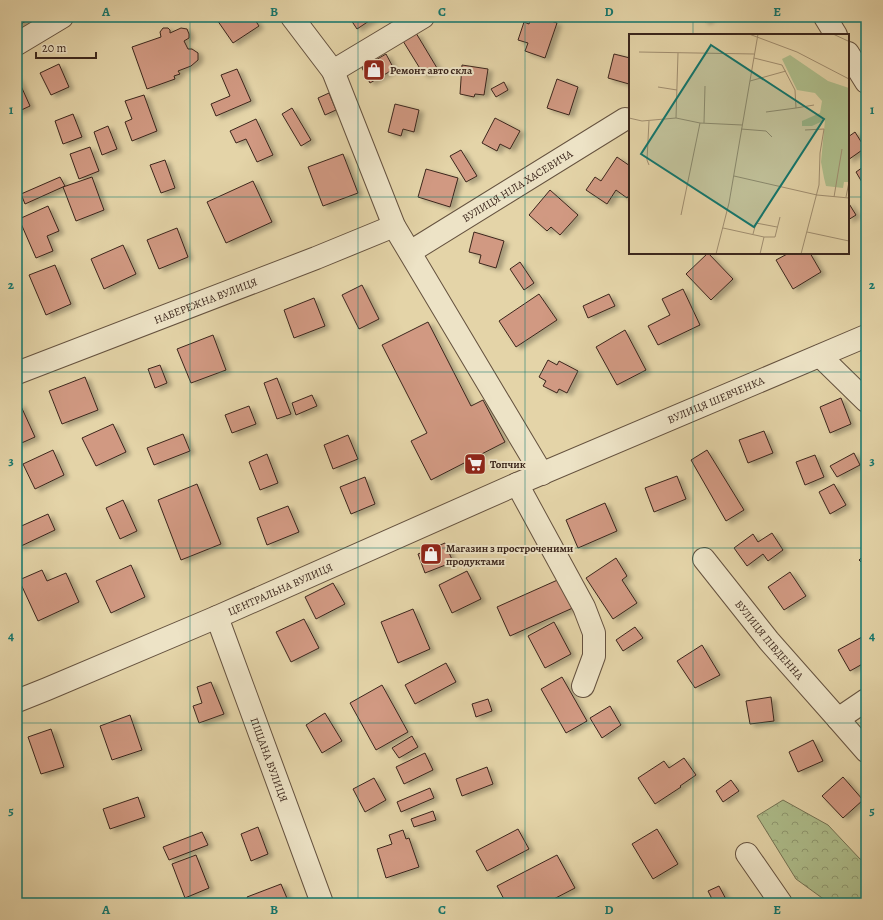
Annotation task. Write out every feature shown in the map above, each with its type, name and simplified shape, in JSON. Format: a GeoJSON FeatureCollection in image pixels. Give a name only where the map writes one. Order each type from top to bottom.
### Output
{"type":"FeatureCollection","features":[{"type":"Feature","properties":{"kind":"street"},"geometry":{"type":"LineString","coordinates":[[17,44],[62,17]]}},
{"type":"Feature","properties":{"kind":"street"},"geometry":{"type":"LineString","coordinates":[[292,17],[333,71],[394,226],[542,474]]}},
{"type":"Feature","properties":{"kind":"street"},"geometry":{"type":"LineString","coordinates":[[333,71],[423,17]]}},
{"type":"Feature","properties":{"kind":"street"},"geometry":{"type":"LineString","coordinates":[[825,17],[835,34]]}},
{"type":"Feature","properties":{"kind":"street"},"geometry":{"type":"LineString","coordinates":[[849,56],[866,82]]}},
{"type":"Feature","properties":{"kind":"street","name":"ВУЛИЦЯ НІЛА ХАСЕВИЧА"},"geometry":{"type":"LineString","coordinates":[[410,252],[625,119]]}},
{"type":"Feature","properties":{"kind":"street","name":"НАБЕРЕЖНА ВУЛИЦЯ"},"geometry":{"type":"LineString","coordinates":[[17,373],[316,258],[394,226]]}},
{"type":"Feature","properties":{"kind":"street","name":"ВУЛИЦЯ ШЕВЧЕНКА"},"geometry":{"type":"LineString","coordinates":[[542,474],[866,336]]}},
{"type":"Feature","properties":{"kind":"street"},"geometry":{"type":"LineString","coordinates":[[820,356],[866,401]]}},
{"type":"Feature","properties":{"kind":"street","name":"ЦЕНТРАЛЬНА ВУЛИЦЯ"},"geometry":{"type":"LineString","coordinates":[[17,701],[47,690],[217,617],[542,474]]}},
{"type":"Feature","properties":{"kind":"street"},"geometry":{"type":"LineString","coordinates":[[517,484],[584,607],[594,633],[594,656],[583,686]]}},
{"type":"Feature","properties":{"kind":"street","name":"ВУЛИЦЯ ПІВДЕННА"},"geometry":{"type":"LineString","coordinates":[[704,559],[769,641],[866,751]]}},
{"type":"Feature","properties":{"kind":"street","name":"ПІЩАНА ВУЛИЦЯ"},"geometry":{"type":"LineString","coordinates":[[217,617],[322,903]]}},
{"type":"Feature","properties":{"kind":"street"},"geometry":{"type":"LineString","coordinates":[[838,718],[866,700]]}},
{"type":"Feature","properties":{"kind":"street"},"geometry":{"type":"LineString","coordinates":[[746,854],[781,903]]}},
{"type":"Feature","properties":{"kind":"green space"},"geometry":{"type":"Polygon","coordinates":[[[783,800],[828,825],[860,859],[866,861],[866,903],[829,903],[796,879],[757,816],[783,800]]]}},
{"type":"Feature","properties":{"kind":"building"},"geometry":{"type":"Polygon","coordinates":[[[17,17],[29,17],[30,19],[17,26],[17,17]]]}},
{"type":"Feature","properties":{"kind":"building"},"geometry":{"type":"Polygon","coordinates":[[[215,17],[253,17],[259,26],[233,43],[215,17]]]}},
{"type":"Feature","properties":{"kind":"building"},"geometry":{"type":"Polygon","coordinates":[[[349,17],[375,17],[357,29],[349,17]]]}},
{"type":"Feature","properties":{"kind":"building"},"geometry":{"type":"Polygon","coordinates":[[[531,17],[539,17],[557,23],[545,58],[525,51],[528,43],[518,40],[524,22],[529,24],[531,17]]]}},
{"type":"Feature","properties":{"kind":"building"},"geometry":{"type":"Polygon","coordinates":[[[702,17],[712,17],[705,22],[702,17]]]}},
{"type":"Feature","properties":{"kind":"building"},"geometry":{"type":"Polygon","coordinates":[[[163,28],[168,28],[170,33],[181,28],[187,29],[189,38],[184,41],[188,49],[192,49],[198,53],[198,60],[191,66],[178,71],[180,74],[174,76],[175,79],[147,89],[132,47],[161,37],[160,32],[163,28]]]}},
{"type":"Feature","properties":{"kind":"building"},"geometry":{"type":"Polygon","coordinates":[[[416,33],[437,68],[424,75],[403,41],[416,33]]]}},
{"type":"Feature","properties":{"kind":"building"},"geometry":{"type":"Polygon","coordinates":[[[386,54],[394,69],[370,83],[362,68],[386,54]]]}},
{"type":"Feature","properties":{"kind":"building"},"geometry":{"type":"Polygon","coordinates":[[[614,54],[629,58],[629,84],[608,78],[614,54]]]}},
{"type":"Feature","properties":{"kind":"building"},"geometry":{"type":"Polygon","coordinates":[[[59,64],[69,87],[51,95],[40,73],[59,64]]]}},
{"type":"Feature","properties":{"kind":"building"},"geometry":{"type":"Polygon","coordinates":[[[462,65],[488,69],[484,95],[475,94],[474,97],[460,94],[462,65]]]}},
{"type":"Feature","properties":{"kind":"building"},"geometry":{"type":"Polygon","coordinates":[[[237,69],[251,101],[216,116],[211,104],[230,96],[221,75],[237,69]]]}},
{"type":"Feature","properties":{"kind":"building"},"geometry":{"type":"Polygon","coordinates":[[[17,77],[30,106],[17,112],[17,77]]]}},
{"type":"Feature","properties":{"kind":"building"},"geometry":{"type":"Polygon","coordinates":[[[557,79],[578,87],[569,115],[547,108],[557,79]]]}},
{"type":"Feature","properties":{"kind":"building"},"geometry":{"type":"Polygon","coordinates":[[[504,82],[508,90],[496,97],[491,89],[504,82]]]}},
{"type":"Feature","properties":{"kind":"building"},"geometry":{"type":"Polygon","coordinates":[[[329,93],[336,110],[325,115],[318,98],[329,93]]]}},
{"type":"Feature","properties":{"kind":"building"},"geometry":{"type":"Polygon","coordinates":[[[144,95],[157,131],[132,141],[125,122],[132,119],[125,101],[144,95]]]}},
{"type":"Feature","properties":{"kind":"building"},"geometry":{"type":"Polygon","coordinates":[[[395,104],[419,110],[414,132],[403,129],[401,136],[388,132],[395,104]]]}},
{"type":"Feature","properties":{"kind":"building"},"geometry":{"type":"Polygon","coordinates":[[[292,108],[311,140],[301,146],[282,114],[292,108]]]}},
{"type":"Feature","properties":{"kind":"building"},"geometry":{"type":"Polygon","coordinates":[[[73,114],[82,137],[63,144],[55,121],[73,114]]]}},
{"type":"Feature","properties":{"kind":"building"},"geometry":{"type":"Polygon","coordinates":[[[495,118],[520,131],[510,149],[500,144],[497,151],[482,143],[495,118]]]}},
{"type":"Feature","properties":{"kind":"building"},"geometry":{"type":"Polygon","coordinates":[[[256,119],[273,155],[257,162],[246,139],[236,143],[230,131],[256,119]]]}},
{"type":"Feature","properties":{"kind":"building"},"geometry":{"type":"Polygon","coordinates":[[[108,126],[117,149],[102,155],[94,132],[108,126]]]}},
{"type":"Feature","properties":{"kind":"building"},"geometry":{"type":"Polygon","coordinates":[[[855,132],[865,148],[849,159],[849,136],[855,132]]]}},
{"type":"Feature","properties":{"kind":"building"},"geometry":{"type":"Polygon","coordinates":[[[90,147],[99,171],[79,179],[70,154],[90,147]]]}},
{"type":"Feature","properties":{"kind":"building"},"geometry":{"type":"Polygon","coordinates":[[[461,150],[477,176],[466,182],[450,156],[461,150]]]}},
{"type":"Feature","properties":{"kind":"building"},"geometry":{"type":"Polygon","coordinates":[[[343,154],[358,193],[323,206],[308,167],[343,154]]]}},
{"type":"Feature","properties":{"kind":"building"},"geometry":{"type":"Polygon","coordinates":[[[617,157],[629,165],[629,195],[627,198],[616,190],[607,204],[586,190],[595,177],[601,181],[617,157]]]}},
{"type":"Feature","properties":{"kind":"building"},"geometry":{"type":"Polygon","coordinates":[[[165,160],[175,188],[161,193],[150,165],[165,160]]]}},
{"type":"Feature","properties":{"kind":"building"},"geometry":{"type":"Polygon","coordinates":[[[866,165],[866,189],[856,172],[866,165]]]}},
{"type":"Feature","properties":{"kind":"building"},"geometry":{"type":"Polygon","coordinates":[[[426,169],[458,178],[450,207],[418,197],[426,169]]]}},
{"type":"Feature","properties":{"kind":"building"},"geometry":{"type":"Polygon","coordinates":[[[60,177],[65,186],[25,204],[21,194],[60,177]]]}},
{"type":"Feature","properties":{"kind":"building"},"geometry":{"type":"Polygon","coordinates":[[[92,177],[104,210],[76,221],[63,187],[92,177]]]}},
{"type":"Feature","properties":{"kind":"building"},"geometry":{"type":"Polygon","coordinates":[[[253,181],[272,222],[226,243],[207,202],[253,181]]]}},
{"type":"Feature","properties":{"kind":"building"},"geometry":{"type":"Polygon","coordinates":[[[550,190],[578,215],[560,235],[551,227],[547,231],[529,215],[550,190]]]}},
{"type":"Feature","properties":{"kind":"building"},"geometry":{"type":"Polygon","coordinates":[[[849,204],[856,215],[849,219],[849,204]]]}},
{"type":"Feature","properties":{"kind":"building"},"geometry":{"type":"Polygon","coordinates":[[[48,206],[59,231],[47,236],[53,251],[36,258],[19,219],[48,206]]]}},
{"type":"Feature","properties":{"kind":"building"},"geometry":{"type":"Polygon","coordinates":[[[177,228],[188,257],[159,269],[147,240],[177,228]]]}},
{"type":"Feature","properties":{"kind":"building"},"geometry":{"type":"Polygon","coordinates":[[[474,232],[504,241],[496,268],[479,263],[481,255],[469,252],[474,232]]]}},
{"type":"Feature","properties":{"kind":"building"},"geometry":{"type":"Polygon","coordinates":[[[123,245],[136,274],[104,289],[91,259],[123,245]]]}},
{"type":"Feature","properties":{"kind":"building"},"geometry":{"type":"Polygon","coordinates":[[[707,254],[709,254],[733,279],[711,300],[686,274],[707,254]]]}},
{"type":"Feature","properties":{"kind":"building"},"geometry":{"type":"Polygon","coordinates":[[[787,254],[811,254],[821,272],[793,289],[776,260],[787,254]]]}},
{"type":"Feature","properties":{"kind":"building"},"geometry":{"type":"Polygon","coordinates":[[[520,262],[534,283],[524,290],[510,269],[520,262]]]}},
{"type":"Feature","properties":{"kind":"building"},"geometry":{"type":"Polygon","coordinates":[[[55,265],[71,304],[46,315],[29,275],[55,265]]]}},
{"type":"Feature","properties":{"kind":"building"},"geometry":{"type":"Polygon","coordinates":[[[362,285],[379,319],[359,329],[342,295],[362,285]]]}},
{"type":"Feature","properties":{"kind":"building"},"geometry":{"type":"Polygon","coordinates":[[[683,289],[700,325],[658,345],[648,326],[670,315],[662,299],[683,289]]]}},
{"type":"Feature","properties":{"kind":"building"},"geometry":{"type":"Polygon","coordinates":[[[539,294],[557,320],[516,347],[499,321],[539,294]]]}},
{"type":"Feature","properties":{"kind":"building"},"geometry":{"type":"Polygon","coordinates":[[[609,294],[615,306],[588,318],[583,306],[609,294]]]}},
{"type":"Feature","properties":{"kind":"building"},"geometry":{"type":"Polygon","coordinates":[[[314,298],[325,326],[294,338],[284,310],[314,298]]]}},
{"type":"Feature","properties":{"kind":"building"},"geometry":{"type":"Polygon","coordinates":[[[428,322],[471,406],[483,400],[505,442],[431,480],[411,441],[427,433],[382,345],[428,322]]]}},
{"type":"Feature","properties":{"kind":"building"},"geometry":{"type":"Polygon","coordinates":[[[625,330],[646,370],[617,385],[596,347],[625,330]]]}},
{"type":"Feature","properties":{"kind":"building"},"geometry":{"type":"Polygon","coordinates":[[[213,335],[226,370],[191,383],[177,349],[213,335]]]}},
{"type":"Feature","properties":{"kind":"building"},"geometry":{"type":"Polygon","coordinates":[[[548,360],[557,365],[559,361],[578,371],[567,393],[559,389],[557,393],[543,386],[546,381],[539,377],[548,360]]]}},
{"type":"Feature","properties":{"kind":"building"},"geometry":{"type":"Polygon","coordinates":[[[160,365],[167,383],[155,388],[148,369],[160,365]]]}},
{"type":"Feature","properties":{"kind":"building"},"geometry":{"type":"Polygon","coordinates":[[[85,377],[98,410],[62,424],[49,391],[85,377]]]}},
{"type":"Feature","properties":{"kind":"building"},"geometry":{"type":"Polygon","coordinates":[[[277,378],[291,414],[277,419],[264,383],[277,378]]]}},
{"type":"Feature","properties":{"kind":"building"},"geometry":{"type":"Polygon","coordinates":[[[312,395],[317,406],[296,415],[292,403],[312,395]]]}},
{"type":"Feature","properties":{"kind":"building"},"geometry":{"type":"Polygon","coordinates":[[[841,398],[851,424],[830,433],[820,407],[841,398]]]}},
{"type":"Feature","properties":{"kind":"building"},"geometry":{"type":"Polygon","coordinates":[[[20,404],[35,437],[17,445],[17,406],[20,404]]]}},
{"type":"Feature","properties":{"kind":"building"},"geometry":{"type":"Polygon","coordinates":[[[249,406],[256,424],[232,433],[225,415],[249,406]]]}},
{"type":"Feature","properties":{"kind":"building"},"geometry":{"type":"Polygon","coordinates":[[[113,424],[126,452],[96,466],[82,438],[113,424]]]}},
{"type":"Feature","properties":{"kind":"building"},"geometry":{"type":"Polygon","coordinates":[[[764,431],[773,453],[748,463],[739,440],[764,431]]]}},
{"type":"Feature","properties":{"kind":"building"},"geometry":{"type":"Polygon","coordinates":[[[183,434],[190,451],[154,465],[147,448],[183,434]]]}},
{"type":"Feature","properties":{"kind":"building"},"geometry":{"type":"Polygon","coordinates":[[[348,435],[358,459],[333,469],[324,445],[348,435]]]}},
{"type":"Feature","properties":{"kind":"building"},"geometry":{"type":"Polygon","coordinates":[[[53,450],[64,475],[35,489],[23,464],[53,450]]]}},
{"type":"Feature","properties":{"kind":"building"},"geometry":{"type":"Polygon","coordinates":[[[707,450],[744,510],[726,521],[691,460],[707,450]]]}},
{"type":"Feature","properties":{"kind":"building"},"geometry":{"type":"Polygon","coordinates":[[[854,453],[860,465],[837,477],[830,466],[854,453]]]}},
{"type":"Feature","properties":{"kind":"building"},"geometry":{"type":"Polygon","coordinates":[[[267,454],[278,483],[260,490],[249,462],[267,454]]]}},
{"type":"Feature","properties":{"kind":"building"},"geometry":{"type":"Polygon","coordinates":[[[815,455],[824,477],[805,485],[796,462],[815,455]]]}},
{"type":"Feature","properties":{"kind":"building"},"geometry":{"type":"Polygon","coordinates":[[[677,476],[686,499],[654,512],[645,488],[677,476]]]}},
{"type":"Feature","properties":{"kind":"building"},"geometry":{"type":"Polygon","coordinates":[[[365,477],[375,504],[351,514],[340,487],[365,477]]]}},
{"type":"Feature","properties":{"kind":"building"},"geometry":{"type":"Polygon","coordinates":[[[197,484],[221,544],[181,560],[158,500],[197,484]]]}},
{"type":"Feature","properties":{"kind":"building"},"geometry":{"type":"Polygon","coordinates":[[[834,484],[846,505],[830,514],[819,492],[834,484]]]}},
{"type":"Feature","properties":{"kind":"building"},"geometry":{"type":"Polygon","coordinates":[[[123,500],[137,531],[120,539],[106,508],[123,500]]]}},
{"type":"Feature","properties":{"kind":"building"},"geometry":{"type":"Polygon","coordinates":[[[605,503],[617,531],[578,548],[566,520],[605,503]]]}},
{"type":"Feature","properties":{"kind":"building"},"geometry":{"type":"Polygon","coordinates":[[[288,506],[299,532],[267,545],[257,518],[288,506]]]}},
{"type":"Feature","properties":{"kind":"building"},"geometry":{"type":"Polygon","coordinates":[[[48,514],[55,530],[19,547],[17,543],[17,528],[48,514]]]}},
{"type":"Feature","properties":{"kind":"building"},"geometry":{"type":"Polygon","coordinates":[[[772,533],[783,550],[768,561],[763,554],[747,566],[734,548],[753,534],[758,542],[772,533]]]}},
{"type":"Feature","properties":{"kind":"building"},"geometry":{"type":"Polygon","coordinates":[[[445,543],[453,562],[425,573],[418,554],[445,543]]]}},
{"type":"Feature","properties":{"kind":"building"},"geometry":{"type":"Polygon","coordinates":[[[866,554],[866,567],[859,560],[866,554]]]}},
{"type":"Feature","properties":{"kind":"building"},"geometry":{"type":"Polygon","coordinates":[[[616,558],[627,576],[622,580],[637,603],[613,619],[586,578],[616,558]]]}},
{"type":"Feature","properties":{"kind":"building"},"geometry":{"type":"Polygon","coordinates":[[[131,565],[145,597],[111,613],[96,581],[131,565]]]}},
{"type":"Feature","properties":{"kind":"building"},"geometry":{"type":"Polygon","coordinates":[[[42,570],[47,581],[66,573],[79,602],[38,621],[19,580],[42,570]]]}},
{"type":"Feature","properties":{"kind":"building"},"geometry":{"type":"Polygon","coordinates":[[[467,571],[481,599],[452,613],[439,585],[467,571]]]}},
{"type":"Feature","properties":{"kind":"building"},"geometry":{"type":"Polygon","coordinates":[[[790,572],[806,596],[784,610],[768,587],[790,572]]]}},
{"type":"Feature","properties":{"kind":"building"},"geometry":{"type":"Polygon","coordinates":[[[562,578],[575,607],[510,636],[497,607],[562,578]]]}},
{"type":"Feature","properties":{"kind":"building"},"geometry":{"type":"Polygon","coordinates":[[[333,583],[345,604],[316,619],[305,597],[333,583]]]}},
{"type":"Feature","properties":{"kind":"building"},"geometry":{"type":"Polygon","coordinates":[[[413,609],[430,649],[398,663],[381,622],[413,609]]]}},
{"type":"Feature","properties":{"kind":"building"},"geometry":{"type":"Polygon","coordinates":[[[304,619],[319,648],[291,662],[276,632],[304,619]]]}},
{"type":"Feature","properties":{"kind":"building"},"geometry":{"type":"Polygon","coordinates":[[[554,622],[571,654],[545,668],[528,636],[554,622]]]}},
{"type":"Feature","properties":{"kind":"building"},"geometry":{"type":"Polygon","coordinates":[[[635,627],[643,638],[623,651],[616,640],[635,627]]]}},
{"type":"Feature","properties":{"kind":"building"},"geometry":{"type":"Polygon","coordinates":[[[862,637],[866,645],[866,662],[850,671],[838,650],[862,637]]]}},
{"type":"Feature","properties":{"kind":"building"},"geometry":{"type":"Polygon","coordinates":[[[702,645],[720,675],[695,688],[677,661],[702,645]]]}},
{"type":"Feature","properties":{"kind":"building"},"geometry":{"type":"Polygon","coordinates":[[[446,663],[456,682],[415,704],[405,685],[446,663]]]}},
{"type":"Feature","properties":{"kind":"building"},"geometry":{"type":"Polygon","coordinates":[[[562,677],[587,721],[566,733],[541,689],[562,677]]]}},
{"type":"Feature","properties":{"kind":"building"},"geometry":{"type":"Polygon","coordinates":[[[211,682],[224,714],[199,723],[193,706],[202,703],[197,687],[211,682]]]}},
{"type":"Feature","properties":{"kind":"building"},"geometry":{"type":"Polygon","coordinates":[[[382,685],[408,732],[376,750],[350,703],[382,685]]]}},
{"type":"Feature","properties":{"kind":"building"},"geometry":{"type":"Polygon","coordinates":[[[771,697],[774,721],[750,724],[746,701],[771,697]]]}},
{"type":"Feature","properties":{"kind":"building"},"geometry":{"type":"Polygon","coordinates":[[[488,699],[492,711],[476,717],[472,704],[488,699]]]}},
{"type":"Feature","properties":{"kind":"building"},"geometry":{"type":"Polygon","coordinates":[[[610,706],[621,725],[602,738],[590,718],[610,706]]]}},
{"type":"Feature","properties":{"kind":"building"},"geometry":{"type":"Polygon","coordinates":[[[325,713],[342,741],[322,753],[306,725],[325,713]]]}},
{"type":"Feature","properties":{"kind":"building"},"geometry":{"type":"Polygon","coordinates":[[[130,715],[142,750],[112,760],[100,726],[130,715]]]}},
{"type":"Feature","properties":{"kind":"building"},"geometry":{"type":"Polygon","coordinates":[[[51,729],[64,767],[41,774],[28,737],[51,729]]]}},
{"type":"Feature","properties":{"kind":"building"},"geometry":{"type":"Polygon","coordinates":[[[412,736],[418,747],[399,758],[392,748],[412,736]]]}},
{"type":"Feature","properties":{"kind":"building"},"geometry":{"type":"Polygon","coordinates":[[[813,740],[823,761],[798,772],[789,752],[813,740]]]}},
{"type":"Feature","properties":{"kind":"building"},"geometry":{"type":"Polygon","coordinates":[[[425,753],[433,770],[404,784],[396,767],[425,753]]]}},
{"type":"Feature","properties":{"kind":"building"},"geometry":{"type":"Polygon","coordinates":[[[684,758],[696,775],[655,804],[638,778],[664,761],[669,768],[684,758]]]}},
{"type":"Feature","properties":{"kind":"building"},"geometry":{"type":"Polygon","coordinates":[[[487,767],[493,784],[462,796],[456,779],[487,767]]]}},
{"type":"Feature","properties":{"kind":"building"},"geometry":{"type":"Polygon","coordinates":[[[843,777],[863,800],[843,818],[822,796],[843,777]]]}},
{"type":"Feature","properties":{"kind":"building"},"geometry":{"type":"Polygon","coordinates":[[[374,778],[386,800],[365,812],[353,789],[374,778]]]}},
{"type":"Feature","properties":{"kind":"building"},"geometry":{"type":"Polygon","coordinates":[[[731,780],[739,791],[723,802],[716,791],[731,780]]]}},
{"type":"Feature","properties":{"kind":"building"},"geometry":{"type":"Polygon","coordinates":[[[430,788],[434,798],[401,812],[397,802],[430,788]]]}},
{"type":"Feature","properties":{"kind":"building"},"geometry":{"type":"Polygon","coordinates":[[[138,797],[145,817],[110,829],[103,809],[138,797]]]}},
{"type":"Feature","properties":{"kind":"building"},"geometry":{"type":"Polygon","coordinates":[[[433,811],[436,820],[414,827],[411,819],[433,811]]]}},
{"type":"Feature","properties":{"kind":"building"},"geometry":{"type":"Polygon","coordinates":[[[258,827],[268,854],[251,861],[241,834],[258,827]]]}},
{"type":"Feature","properties":{"kind":"building"},"geometry":{"type":"Polygon","coordinates":[[[518,829],[529,849],[487,871],[476,851],[518,829]]]}},
{"type":"Feature","properties":{"kind":"building"},"geometry":{"type":"Polygon","coordinates":[[[657,829],[678,864],[653,879],[632,844],[657,829]]]}},
{"type":"Feature","properties":{"kind":"building"},"geometry":{"type":"Polygon","coordinates":[[[403,830],[406,839],[409,838],[419,867],[386,878],[377,849],[392,844],[389,835],[403,830]]]}},
{"type":"Feature","properties":{"kind":"building"},"geometry":{"type":"Polygon","coordinates":[[[202,832],[208,845],[169,860],[163,847],[202,832]]]}},
{"type":"Feature","properties":{"kind":"building"},"geometry":{"type":"Polygon","coordinates":[[[196,855],[209,888],[185,898],[172,864],[196,855]]]}},
{"type":"Feature","properties":{"kind":"building"},"geometry":{"type":"Polygon","coordinates":[[[557,855],[575,888],[546,903],[506,903],[497,886],[557,855]]]}},
{"type":"Feature","properties":{"kind":"building"},"geometry":{"type":"Polygon","coordinates":[[[281,884],[289,903],[249,903],[247,897],[281,884]]]}},
{"type":"Feature","properties":{"kind":"building"},"geometry":{"type":"Polygon","coordinates":[[[719,886],[728,903],[714,903],[708,891],[719,886]]]}},
{"type":"Feature","properties":{"kind":"place","name":"Ремонт авто скла"},"geometry":{"type":"Point","coordinates":[374,70]}},
{"type":"Feature","properties":{"kind":"place","name":"Топчик"},"geometry":{"type":"Point","coordinates":[475,464]}},
{"type":"Feature","properties":{"kind":"place","name":"Магазин з простроченими продуктами"},"geometry":{"type":"Point","coordinates":[431,554]}}]}
